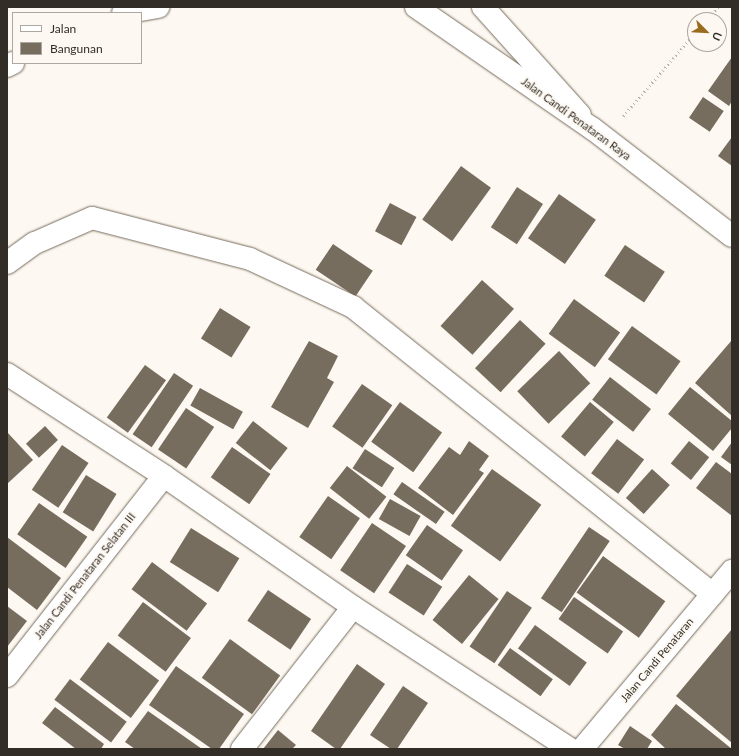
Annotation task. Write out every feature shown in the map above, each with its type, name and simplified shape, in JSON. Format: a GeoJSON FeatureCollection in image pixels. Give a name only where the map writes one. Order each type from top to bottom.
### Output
{"type":"FeatureCollection","features":[{"type":"Feature","properties":{"kind":"street"},"geometry":{"type":"LineString","coordinates":[[129,12],[158,7]]}},
{"type":"Feature","properties":{"kind":"street","name":"Jalan Candi Penataran Raya"},"geometry":{"type":"LineString","coordinates":[[416,7],[598,134],[732,236]]}},
{"type":"Feature","properties":{"kind":"street"},"geometry":{"type":"LineString","coordinates":[[483,7],[598,134]]}},
{"type":"Feature","properties":{"kind":"street"},"geometry":{"type":"LineString","coordinates":[[7,263],[35,243],[92,218],[250,259],[346,304],[725,583]]}},
{"type":"Feature","properties":{"kind":"street"},"geometry":{"type":"LineString","coordinates":[[7,374],[164,476],[352,607],[570,749]]}},
{"type":"Feature","properties":{"kind":"street","name":"Jalan Candi Penataran Selatan III"},"geometry":{"type":"LineString","coordinates":[[7,676],[164,476]]}},
{"type":"Feature","properties":{"kind":"street","name":"Jalan Candi Penataran"},"geometry":{"type":"LineString","coordinates":[[582,749],[725,583]]}},
{"type":"Feature","properties":{"kind":"street"},"geometry":{"type":"LineString","coordinates":[[242,749],[352,607]]}},
{"type":"Feature","properties":{"kind":"path"},"geometry":{"type":"LineString","coordinates":[[598,134],[687,41]]}},
{"type":"Feature","properties":{"kind":"building"},"geometry":{"type":"Polygon","coordinates":[[[732,57],[732,101],[729,106],[708,91],[732,57]]]}},
{"type":"Feature","properties":{"kind":"building"},"geometry":{"type":"Polygon","coordinates":[[[703,97],[724,111],[710,132],[689,118],[703,97]]]}},
{"type":"Feature","properties":{"kind":"building"},"geometry":{"type":"Polygon","coordinates":[[[732,137],[732,166],[718,156],[732,137]]]}},
{"type":"Feature","properties":{"kind":"building"},"geometry":{"type":"Polygon","coordinates":[[[461,166],[491,188],[452,241],[422,219],[461,166]]]}},
{"type":"Feature","properties":{"kind":"building"},"geometry":{"type":"Polygon","coordinates":[[[517,187],[543,204],[517,244],[491,227],[517,187]]]}},
{"type":"Feature","properties":{"kind":"building"},"geometry":{"type":"Polygon","coordinates":[[[559,194],[596,220],[565,264],[528,238],[559,194]]]}},
{"type":"Feature","properties":{"kind":"building"},"geometry":{"type":"Polygon","coordinates":[[[390,203],[416,217],[401,245],[375,231],[390,203]]]}},
{"type":"Feature","properties":{"kind":"building"},"geometry":{"type":"Polygon","coordinates":[[[333,244],[373,271],[355,297],[316,270],[333,244]]]}},
{"type":"Feature","properties":{"kind":"building"},"geometry":{"type":"Polygon","coordinates":[[[625,245],[665,272],[644,303],[604,276],[625,245]]]}},
{"type":"Feature","properties":{"kind":"building"},"geometry":{"type":"Polygon","coordinates":[[[482,280],[514,309],[472,355],[441,326],[482,280]]]}},
{"type":"Feature","properties":{"kind":"building"},"geometry":{"type":"Polygon","coordinates":[[[574,299],[620,333],[595,367],[549,334],[574,299]]]}},
{"type":"Feature","properties":{"kind":"building"},"geometry":{"type":"Polygon","coordinates":[[[220,308],[251,327],[231,358],[201,339],[220,308]]]}},
{"type":"Feature","properties":{"kind":"building"},"geometry":{"type":"Polygon","coordinates":[[[520,320],[546,344],[501,392],[475,368],[520,320]]]}},
{"type":"Feature","properties":{"kind":"building"},"geometry":{"type":"Polygon","coordinates":[[[632,326],[681,361],[656,394],[608,359],[632,326]]]}},
{"type":"Feature","properties":{"kind":"building"},"geometry":{"type":"Polygon","coordinates":[[[732,340],[732,416],[695,383],[732,340]]]}},
{"type":"Feature","properties":{"kind":"building"},"geometry":{"type":"Polygon","coordinates":[[[309,341],[338,356],[327,378],[334,382],[308,428],[271,407],[309,341]]]}},
{"type":"Feature","properties":{"kind":"building"},"geometry":{"type":"Polygon","coordinates":[[[559,351],[590,383],[549,424],[517,391],[559,351]]]}},
{"type":"Feature","properties":{"kind":"building"},"geometry":{"type":"Polygon","coordinates":[[[145,365],[166,380],[128,433],[107,418],[145,365]]]}},
{"type":"Feature","properties":{"kind":"building"},"geometry":{"type":"Polygon","coordinates":[[[174,373],[193,386],[152,447],[133,434],[174,373]]]}},
{"type":"Feature","properties":{"kind":"building"},"geometry":{"type":"Polygon","coordinates":[[[610,377],[651,409],[633,432],[592,400],[610,377]]]}},
{"type":"Feature","properties":{"kind":"building"},"geometry":{"type":"Polygon","coordinates":[[[362,384],[392,405],[362,448],[332,427],[362,384]]]}},
{"type":"Feature","properties":{"kind":"building"},"geometry":{"type":"Polygon","coordinates":[[[690,387],[732,421],[732,428],[713,451],[668,414],[690,387]]]}},
{"type":"Feature","properties":{"kind":"building"},"geometry":{"type":"Polygon","coordinates":[[[200,388],[243,412],[233,429],[190,405],[200,388]]]}},
{"type":"Feature","properties":{"kind":"building"},"geometry":{"type":"Polygon","coordinates":[[[400,402],[442,433],[413,472],[371,442],[400,402]]]}},
{"type":"Feature","properties":{"kind":"building"},"geometry":{"type":"Polygon","coordinates":[[[590,402],[614,422],[585,456],[561,436],[590,402]]]}},
{"type":"Feature","properties":{"kind":"building"},"geometry":{"type":"Polygon","coordinates":[[[186,408],[214,427],[186,468],[158,449],[186,408]]]}},
{"type":"Feature","properties":{"kind":"building"},"geometry":{"type":"Polygon","coordinates":[[[253,421],[288,448],[270,470],[236,443],[253,421]]]}},
{"type":"Feature","properties":{"kind":"building"},"geometry":{"type":"Polygon","coordinates":[[[45,426],[58,440],[39,458],[26,444],[45,426]]]}},
{"type":"Feature","properties":{"kind":"building"},"geometry":{"type":"Polygon","coordinates":[[[7,432],[33,460],[7,484],[7,432]]]}},
{"type":"Feature","properties":{"kind":"building"},"geometry":{"type":"Polygon","coordinates":[[[617,439],[644,459],[618,494],[591,473],[617,439]]]}},
{"type":"Feature","properties":{"kind":"building"},"geometry":{"type":"Polygon","coordinates":[[[469,441],[489,456],[479,470],[484,473],[453,515],[418,488],[449,447],[460,455],[469,441]]]}},
{"type":"Feature","properties":{"kind":"building"},"geometry":{"type":"Polygon","coordinates":[[[689,441],[709,457],[691,480],[671,464],[689,441]]]}},
{"type":"Feature","properties":{"kind":"building"},"geometry":{"type":"Polygon","coordinates":[[[732,442],[732,465],[721,457],[732,442]]]}},
{"type":"Feature","properties":{"kind":"building"},"geometry":{"type":"Polygon","coordinates":[[[62,445],[89,463],[58,508],[32,490],[62,445]]]}},
{"type":"Feature","properties":{"kind":"building"},"geometry":{"type":"Polygon","coordinates":[[[232,447],[271,474],[249,504],[211,477],[232,447]]]}},
{"type":"Feature","properties":{"kind":"building"},"geometry":{"type":"Polygon","coordinates":[[[365,449],[394,468],[382,487],[352,468],[365,449]]]}},
{"type":"Feature","properties":{"kind":"building"},"geometry":{"type":"Polygon","coordinates":[[[716,462],[732,474],[732,516],[696,488],[716,462]]]}},
{"type":"Feature","properties":{"kind":"building"},"geometry":{"type":"Polygon","coordinates":[[[347,466],[386,497],[369,519],[330,488],[347,466]]]}},
{"type":"Feature","properties":{"kind":"building"},"geometry":{"type":"Polygon","coordinates":[[[492,469],[541,505],[500,561],[451,526],[492,469]]]}},
{"type":"Feature","properties":{"kind":"building"},"geometry":{"type":"Polygon","coordinates":[[[652,469],[670,485],[644,514],[626,498],[652,469]]]}},
{"type":"Feature","properties":{"kind":"building"},"geometry":{"type":"Polygon","coordinates":[[[86,475],[117,494],[93,531],[63,512],[86,475]]]}},
{"type":"Feature","properties":{"kind":"building"},"geometry":{"type":"Polygon","coordinates":[[[402,482],[445,512],[436,524],[393,494],[402,482]]]}},
{"type":"Feature","properties":{"kind":"building"},"geometry":{"type":"Polygon","coordinates":[[[328,496],[360,518],[331,559],[299,537],[328,496]]]}},
{"type":"Feature","properties":{"kind":"building"},"geometry":{"type":"Polygon","coordinates":[[[390,499],[421,516],[409,536],[379,519],[390,499]]]}},
{"type":"Feature","properties":{"kind":"building"},"geometry":{"type":"Polygon","coordinates":[[[39,503],[87,537],[66,568],[17,534],[39,503]]]}},
{"type":"Feature","properties":{"kind":"building"},"geometry":{"type":"Polygon","coordinates":[[[372,523],[406,546],[374,593],[340,570],[372,523]]]}},
{"type":"Feature","properties":{"kind":"building"},"geometry":{"type":"Polygon","coordinates":[[[427,525],[463,550],[442,581],[406,555],[427,525]]]}},
{"type":"Feature","properties":{"kind":"building"},"geometry":{"type":"Polygon","coordinates":[[[589,527],[610,541],[562,612],[541,598],[589,527]]]}},
{"type":"Feature","properties":{"kind":"building"},"geometry":{"type":"Polygon","coordinates":[[[191,528],[239,558],[218,592],[170,562],[191,528]]]}},
{"type":"Feature","properties":{"kind":"building"},"geometry":{"type":"Polygon","coordinates":[[[7,537],[61,578],[37,610],[7,587],[7,537]]]}},
{"type":"Feature","properties":{"kind":"building"},"geometry":{"type":"Polygon","coordinates":[[[603,556],[665,601],[639,638],[577,592],[603,556]]]}},
{"type":"Feature","properties":{"kind":"building"},"geometry":{"type":"Polygon","coordinates":[[[152,562],[207,604],[187,631],[132,589],[152,562]]]}},
{"type":"Feature","properties":{"kind":"building"},"geometry":{"type":"Polygon","coordinates":[[[407,564],[442,587],[424,615],[388,593],[407,564]]]}},
{"type":"Feature","properties":{"kind":"building"},"geometry":{"type":"Polygon","coordinates":[[[469,575],[499,599],[462,644],[432,620],[469,575]]]}},
{"type":"Feature","properties":{"kind":"building"},"geometry":{"type":"Polygon","coordinates":[[[268,590],[311,619],[290,650],[247,621],[268,590]]]}},
{"type":"Feature","properties":{"kind":"building"},"geometry":{"type":"Polygon","coordinates":[[[507,591],[532,608],[494,663],[470,647],[507,591]]]}},
{"type":"Feature","properties":{"kind":"building"},"geometry":{"type":"Polygon","coordinates":[[[574,597],[623,631],[608,654],[559,619],[574,597]]]}},
{"type":"Feature","properties":{"kind":"building"},"geometry":{"type":"Polygon","coordinates":[[[143,602],[191,638],[166,672],[118,636],[143,602]]]}},
{"type":"Feature","properties":{"kind":"building"},"geometry":{"type":"Polygon","coordinates":[[[7,606],[27,621],[7,647],[7,606]]]}},
{"type":"Feature","properties":{"kind":"building"},"geometry":{"type":"Polygon","coordinates":[[[535,625],[587,663],[570,686],[518,648],[535,625]]]}},
{"type":"Feature","properties":{"kind":"building"},"geometry":{"type":"Polygon","coordinates":[[[732,629],[732,743],[676,696],[732,629]]]}},
{"type":"Feature","properties":{"kind":"building"},"geometry":{"type":"Polygon","coordinates":[[[230,639],[280,675],[252,714],[202,678],[230,639]]]}},
{"type":"Feature","properties":{"kind":"building"},"geometry":{"type":"Polygon","coordinates":[[[108,642],[159,681],[131,718],[80,680],[108,642]]]}},
{"type":"Feature","properties":{"kind":"building"},"geometry":{"type":"Polygon","coordinates":[[[510,648],[553,679],[541,696],[498,665],[510,648]]]}},
{"type":"Feature","properties":{"kind":"building"},"geometry":{"type":"Polygon","coordinates":[[[357,664],[385,684],[340,749],[336,749],[311,731],[357,664]]]}},
{"type":"Feature","properties":{"kind":"building"},"geometry":{"type":"Polygon","coordinates":[[[176,666],[244,714],[219,749],[212,749],[149,705],[176,666]]]}},
{"type":"Feature","properties":{"kind":"building"},"geometry":{"type":"Polygon","coordinates":[[[70,679],[127,722],[111,742],[54,700],[70,679]]]}},
{"type":"Feature","properties":{"kind":"building"},"geometry":{"type":"Polygon","coordinates":[[[403,686],[428,703],[397,749],[391,749],[370,735],[403,686]]]}},
{"type":"Feature","properties":{"kind":"building"},"geometry":{"type":"Polygon","coordinates":[[[676,704],[732,749],[666,749],[651,735],[676,704]]]}},
{"type":"Feature","properties":{"kind":"building"},"geometry":{"type":"Polygon","coordinates":[[[55,707],[104,744],[101,749],[76,749],[42,723],[55,707]]]}},
{"type":"Feature","properties":{"kind":"building"},"geometry":{"type":"Polygon","coordinates":[[[148,711],[202,749],[135,749],[125,742],[148,711]]]}},
{"type":"Feature","properties":{"kind":"building"},"geometry":{"type":"Polygon","coordinates":[[[630,726],[652,741],[647,749],[625,749],[618,745],[630,726]]]}},
{"type":"Feature","properties":{"kind":"building"},"geometry":{"type":"Polygon","coordinates":[[[278,730],[296,745],[292,749],[263,749],[278,730]]]}}]}
